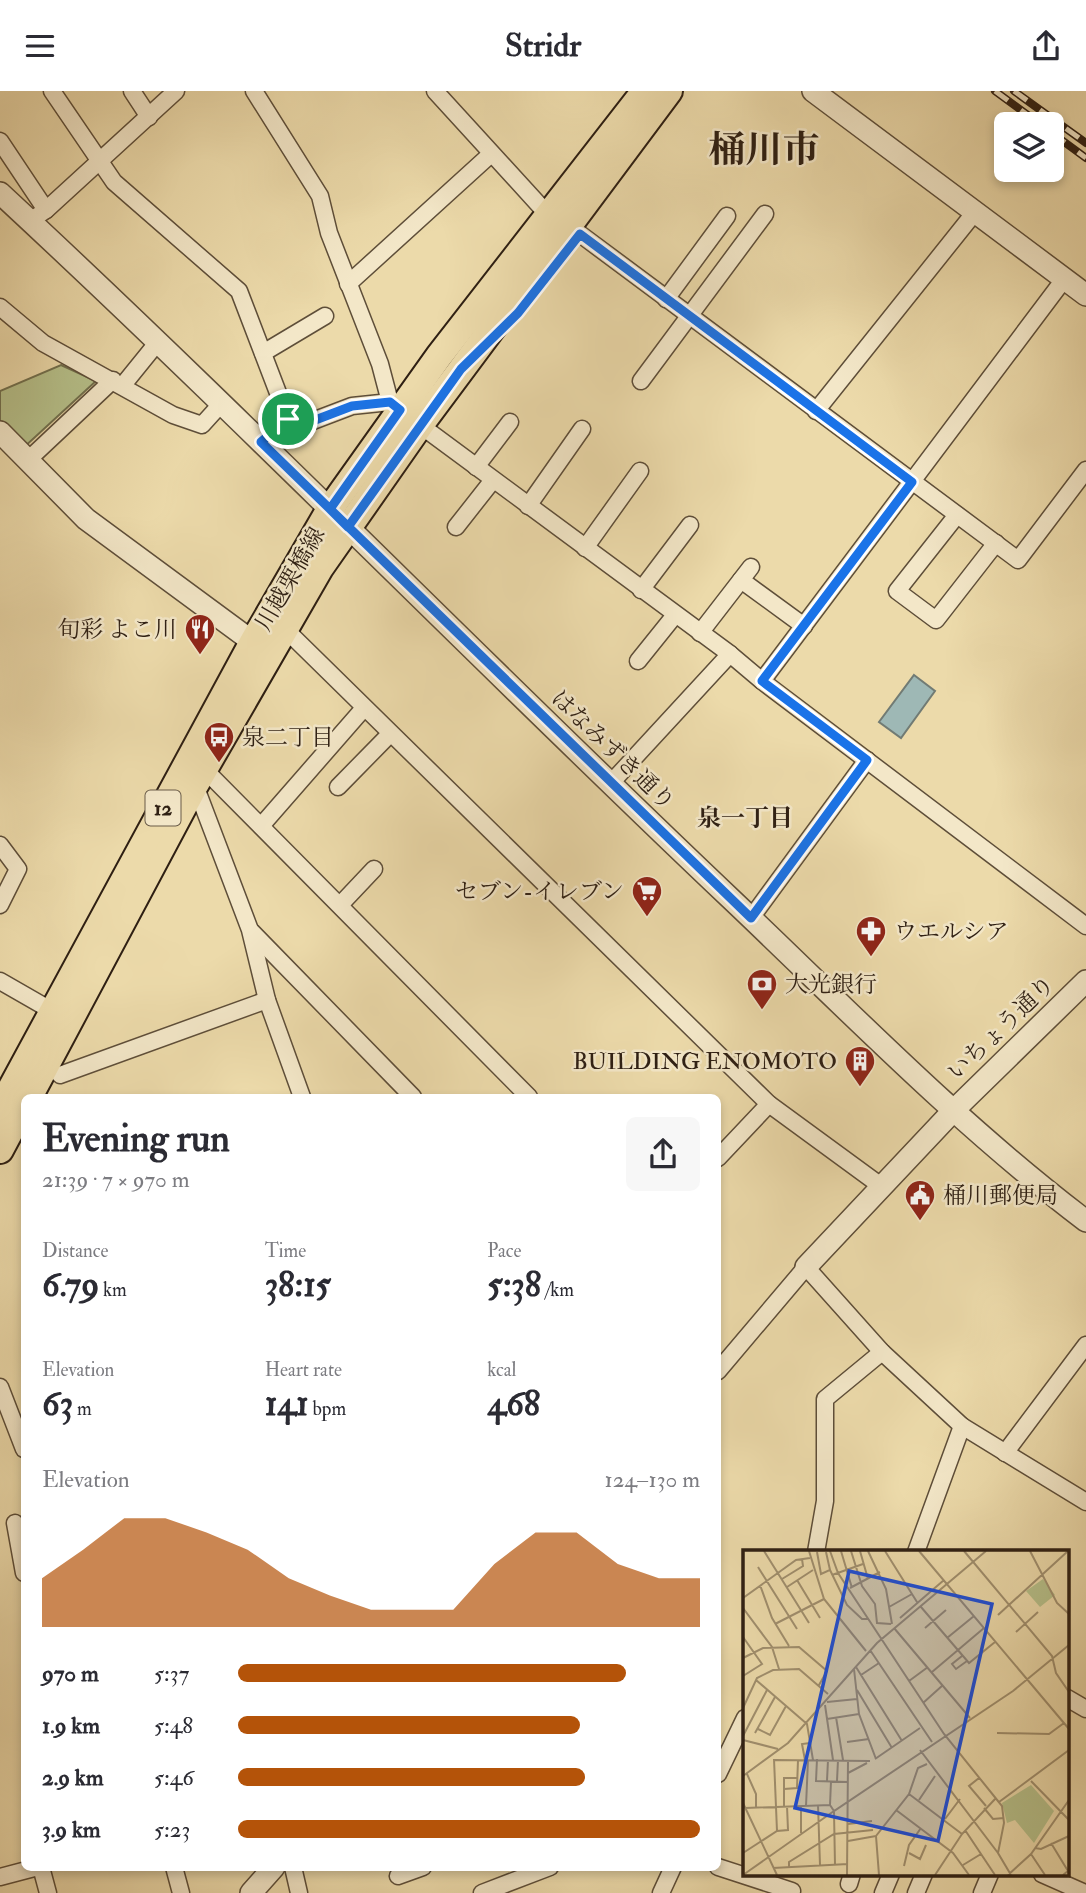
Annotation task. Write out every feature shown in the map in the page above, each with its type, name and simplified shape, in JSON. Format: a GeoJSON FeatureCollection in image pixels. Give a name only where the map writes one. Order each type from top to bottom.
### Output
{"type":"FeatureCollection","features":[{"type":"Feature","properties":{"kind":"main road","name":"川越栗橋線"},"geometry":{"type":"LineString","coordinates":[[0,1109],[253,642],[339,518],[403,412],[450,362],[645,91]]}},
{"type":"Feature","properties":{"kind":"main road","name":"川越栗橋線"},"geometry":{"type":"LineString","coordinates":[[633,110],[669,91]]}},
{"type":"Feature","properties":{"kind":"main road"},"geometry":{"type":"LineString","coordinates":[[450,362],[518,313],[690,91]]}},
{"type":"Feature","properties":{"kind":"main road"},"geometry":{"type":"LineString","coordinates":[[450,362],[481,284],[540,206],[633,110]]}},
{"type":"Feature","properties":{"kind":"main road","name":"川越栗橋線"},"geometry":{"type":"LineString","coordinates":[[31,1094],[200,777],[285,629],[339,518]]}},
{"type":"Feature","properties":{"kind":"main road"},"geometry":{"type":"LineString","coordinates":[[0,1150],[21,1111]]}},
{"type":"Feature","properties":{"kind":"street"},"geometry":{"type":"LineString","coordinates":[[52,91],[102,160],[114,182],[239,291],[288,419]]}},
{"type":"Feature","properties":{"kind":"street"},"geometry":{"type":"LineString","coordinates":[[132,91],[149,117]]}},
{"type":"Feature","properties":{"kind":"street"},"geometry":{"type":"LineString","coordinates":[[0,141],[38,216],[176,91]]}},
{"type":"Feature","properties":{"kind":"street"},"geometry":{"type":"LineString","coordinates":[[435,91],[540,206]]}},
{"type":"Feature","properties":{"kind":"street"},"geometry":{"type":"LineString","coordinates":[[813,91],[1086,295]]}},
{"type":"Feature","properties":{"kind":"street"},"geometry":{"type":"LineString","coordinates":[[261,94],[320,196],[329,233],[348,283],[380,364],[403,412],[730,654],[1086,926]]}},
{"type":"Feature","properties":{"kind":"street"},"geometry":{"type":"LineString","coordinates":[[348,283],[491,154]]}},
{"type":"Feature","properties":{"kind":"street","name":"はなみずき通り"},"geometry":{"type":"LineString","coordinates":[[0,193],[38,216],[157,343],[610,784],[953,1111],[1086,1221]]}},
{"type":"Feature","properties":{"kind":"street"},"geometry":{"type":"LineString","coordinates":[[816,411],[975,212]]}},
{"type":"Feature","properties":{"kind":"street"},"geometry":{"type":"LineString","coordinates":[[641,381],[765,214]]}},
{"type":"Feature","properties":{"kind":"street"},"geometry":{"type":"LineString","coordinates":[[666,299],[727,216]]}},
{"type":"Feature","properties":{"kind":"street"},"geometry":{"type":"LineString","coordinates":[[580,234],[1018,559],[1086,470]]}},
{"type":"Feature","properties":{"kind":"street"},"geometry":{"type":"LineString","coordinates":[[762,681],[1065,278]]}},
{"type":"Feature","properties":{"kind":"street"},"geometry":{"type":"LineString","coordinates":[[0,307],[43,343],[173,415],[202,425],[221,404]]}},
{"type":"Feature","properties":{"kind":"street"},"geometry":{"type":"LineString","coordinates":[[263,353],[325,316]]}},
{"type":"Feature","properties":{"kind":"street"},"geometry":{"type":"LineString","coordinates":[[28,460],[118,383],[157,343]]}},
{"type":"Feature","properties":{"kind":"street"},"geometry":{"type":"LineString","coordinates":[[261,442],[288,419],[310,422],[352,406],[403,412]]}},
{"type":"Feature","properties":{"kind":"street"},"geometry":{"type":"LineString","coordinates":[[476,467],[510,422]]}},
{"type":"Feature","properties":{"kind":"street"},"geometry":{"type":"LineString","coordinates":[[528,506],[582,429]]}},
{"type":"Feature","properties":{"kind":"street"},"geometry":{"type":"LineString","coordinates":[[0,432],[86,519],[253,642]]}},
{"type":"Feature","properties":{"kind":"street"},"geometry":{"type":"LineString","coordinates":[[585,548],[640,471]]}},
{"type":"Feature","properties":{"kind":"street"},"geometry":{"type":"LineString","coordinates":[[456,527],[493,479]]}},
{"type":"Feature","properties":{"kind":"street"},"geometry":{"type":"LineString","coordinates":[[957,515],[897,591],[936,620],[996,543]]}},
{"type":"Feature","properties":{"kind":"street"},"geometry":{"type":"LineString","coordinates":[[641,590],[690,525]]}},
{"type":"Feature","properties":{"kind":"street"},"geometry":{"type":"LineString","coordinates":[[700,633],[746,573],[804,625]]}},
{"type":"Feature","properties":{"kind":"street"},"geometry":{"type":"LineString","coordinates":[[638,661],[675,615]]}},
{"type":"Feature","properties":{"kind":"street"},"geometry":{"type":"LineString","coordinates":[[285,629],[769,1104],[881,1186]]}},
{"type":"Feature","properties":{"kind":"street"},"geometry":{"type":"LineString","coordinates":[[610,784],[730,654]]}},
{"type":"Feature","properties":{"kind":"street"},"geometry":{"type":"LineString","coordinates":[[261,826],[364,708]]}},
{"type":"Feature","properties":{"kind":"street"},"geometry":{"type":"LineString","coordinates":[[338,787],[390,734]]}},
{"type":"Feature","properties":{"kind":"street"},"geometry":{"type":"LineString","coordinates":[[751,918],[867,760]]}},
{"type":"Feature","properties":{"kind":"street"},"geometry":{"type":"LineString","coordinates":[[200,777],[261,826],[526,1094]]}},
{"type":"Feature","properties":{"kind":"street"},"geometry":{"type":"LineString","coordinates":[[200,777],[250,930],[267,999],[301,1094]]}},
{"type":"Feature","properties":{"kind":"street"},"geometry":{"type":"LineString","coordinates":[[0,845],[18,869],[0,905]]}},
{"type":"Feature","properties":{"kind":"street"},"geometry":{"type":"LineString","coordinates":[[340,905],[374,869]]}},
{"type":"Feature","properties":{"kind":"street"},"geometry":{"type":"LineString","coordinates":[[250,930],[410,1094]]}},
{"type":"Feature","properties":{"kind":"street"},"geometry":{"type":"LineString","coordinates":[[0,981],[54,1012]]}},
{"type":"Feature","properties":{"kind":"street","name":"いちょう通り"},"geometry":{"type":"LineString","coordinates":[[806,1267],[953,1111],[1086,981]]}},
{"type":"Feature","properties":{"kind":"street"},"geometry":{"type":"LineString","coordinates":[[60,1075],[267,999]]}},
{"type":"Feature","properties":{"kind":"street"},"geometry":{"type":"LineString","coordinates":[[721,1156],[769,1104]]}},
{"type":"Feature","properties":{"kind":"street"},"geometry":{"type":"LineString","coordinates":[[721,1367],[806,1267],[882,1352],[962,1426],[1086,1502]]}},
{"type":"Feature","properties":{"kind":"street"},"geometry":{"type":"LineString","coordinates":[[1005,1453],[1086,1345]]}},
{"type":"Feature","properties":{"kind":"street"},"geometry":{"type":"LineString","coordinates":[[816,1550],[825,1501],[825,1399],[882,1352]]}},
{"type":"Feature","properties":{"kind":"street"},"geometry":{"type":"LineString","coordinates":[[1,1394],[21,1442]]}},
{"type":"Feature","properties":{"kind":"street"},"geometry":{"type":"LineString","coordinates":[[917,1550],[962,1426]]}},
{"type":"Feature","properties":{"kind":"street"},"geometry":{"type":"LineString","coordinates":[[13,1524],[21,1560]]}},
{"type":"Feature","properties":{"kind":"street"},"geometry":{"type":"LineString","coordinates":[[1068,1699],[1086,1709]]}},
{"type":"Feature","properties":{"kind":"street"},"geometry":{"type":"LineString","coordinates":[[721,1769],[740,1738]]}},
{"type":"Feature","properties":{"kind":"street"},"geometry":{"type":"LineString","coordinates":[[721,1868],[792,1891]]}},
{"type":"Feature","properties":{"kind":"street"},"geometry":{"type":"LineString","coordinates":[[0,1877],[23,1871]]}},
{"type":"Feature","properties":{"kind":"street"},"geometry":{"type":"LineString","coordinates":[[40,1871],[48,1893]]}},
{"type":"Feature","properties":{"kind":"street"},"geometry":{"type":"LineString","coordinates":[[175,1871],[181,1893]]}},
{"type":"Feature","properties":{"kind":"street"},"geometry":{"type":"LineString","coordinates":[[251,1893],[270,1871]]}},
{"type":"Feature","properties":{"kind":"street"},"geometry":{"type":"LineString","coordinates":[[294,1871],[299,1893]]}},
{"type":"Feature","properties":{"kind":"street"},"geometry":{"type":"LineString","coordinates":[[482,1893],[540,1871]]}},
{"type":"Feature","properties":{"kind":"street"},"geometry":{"type":"LineString","coordinates":[[662,1893],[671,1871]]}},
{"type":"Feature","properties":{"kind":"street"},"geometry":{"type":"LineString","coordinates":[[397,1872],[402,1893]]}},
{"type":"Feature","properties":{"kind":"street"},"geometry":{"type":"LineString","coordinates":[[883,1893],[891,1875]]}},
{"type":"Feature","properties":{"kind":"street"},"geometry":{"type":"LineString","coordinates":[[916,1893],[924,1875]]}},
{"type":"Feature","properties":{"kind":"street"},"geometry":{"type":"LineString","coordinates":[[982,1893],[990,1875]]}},
{"type":"Feature","properties":{"kind":"street"},"geometry":{"type":"LineString","coordinates":[[1044,1875],[1085,1893]]}},
{"type":"Feature","properties":{"kind":"green space"},"geometry":{"type":"Polygon","coordinates":[[[61,365],[96,381],[21,450],[0,434],[0,391],[61,365]]]}},
{"type":"Feature","properties":{"kind":"water"},"geometry":{"type":"Polygon","coordinates":[[[914,675],[935,691],[901,738],[879,722],[914,675]]]}},
{"type":"Feature","properties":{"kind":"railway"},"geometry":{"type":"LineString","coordinates":[[995,91],[1024,112]]}},
{"type":"Feature","properties":{"kind":"railway"},"geometry":{"type":"LineString","coordinates":[[1014,91],[1086,143]]}},
{"type":"Feature","properties":{"kind":"railway"},"geometry":{"type":"LineString","coordinates":[[1064,142],[1086,158]]}},
{"type":"Feature","properties":{"kind":"place","name":"旬彩 よこ川"},"geometry":{"type":"Point","coordinates":[200,656]}},
{"type":"Feature","properties":{"kind":"place","name":"泉二丁目"},"geometry":{"type":"Point","coordinates":[219,764]}},
{"type":"Feature","properties":{"kind":"place","name":"セブン-イレブン"},"geometry":{"type":"Point","coordinates":[647,918]}},
{"type":"Feature","properties":{"kind":"place","name":"ウエルシア"},"geometry":{"type":"Point","coordinates":[871,958]}},
{"type":"Feature","properties":{"kind":"place","name":"大光銀行"},"geometry":{"type":"Point","coordinates":[762,1011]}},
{"type":"Feature","properties":{"kind":"place","name":"BUILDING ENOMOTO"},"geometry":{"type":"Point","coordinates":[860,1088]}},
{"type":"Feature","properties":{"kind":"place","name":"桶川郵便局"},"geometry":{"type":"Point","coordinates":[920,1222]}},
{"type":"Feature","properties":{"kind":"district","name":"桶川市"},"geometry":{"type":"Point","coordinates":[764,150]}},
{"type":"Feature","properties":{"kind":"district","name":"泉一丁目"},"geometry":{"type":"Point","coordinates":[745,818]}},
{"type":"Feature","properties":{"kind":"route"},"geometry":{"type":"LineString","coordinates":[[580,234],[912,482],[762,681],[867,760],[751,918],[610,784],[261,442],[288,419],[310,422],[352,406],[390,402],[400,410],[330,509],[348,527],[461,369],[518,313],[580,234]]}}]}
